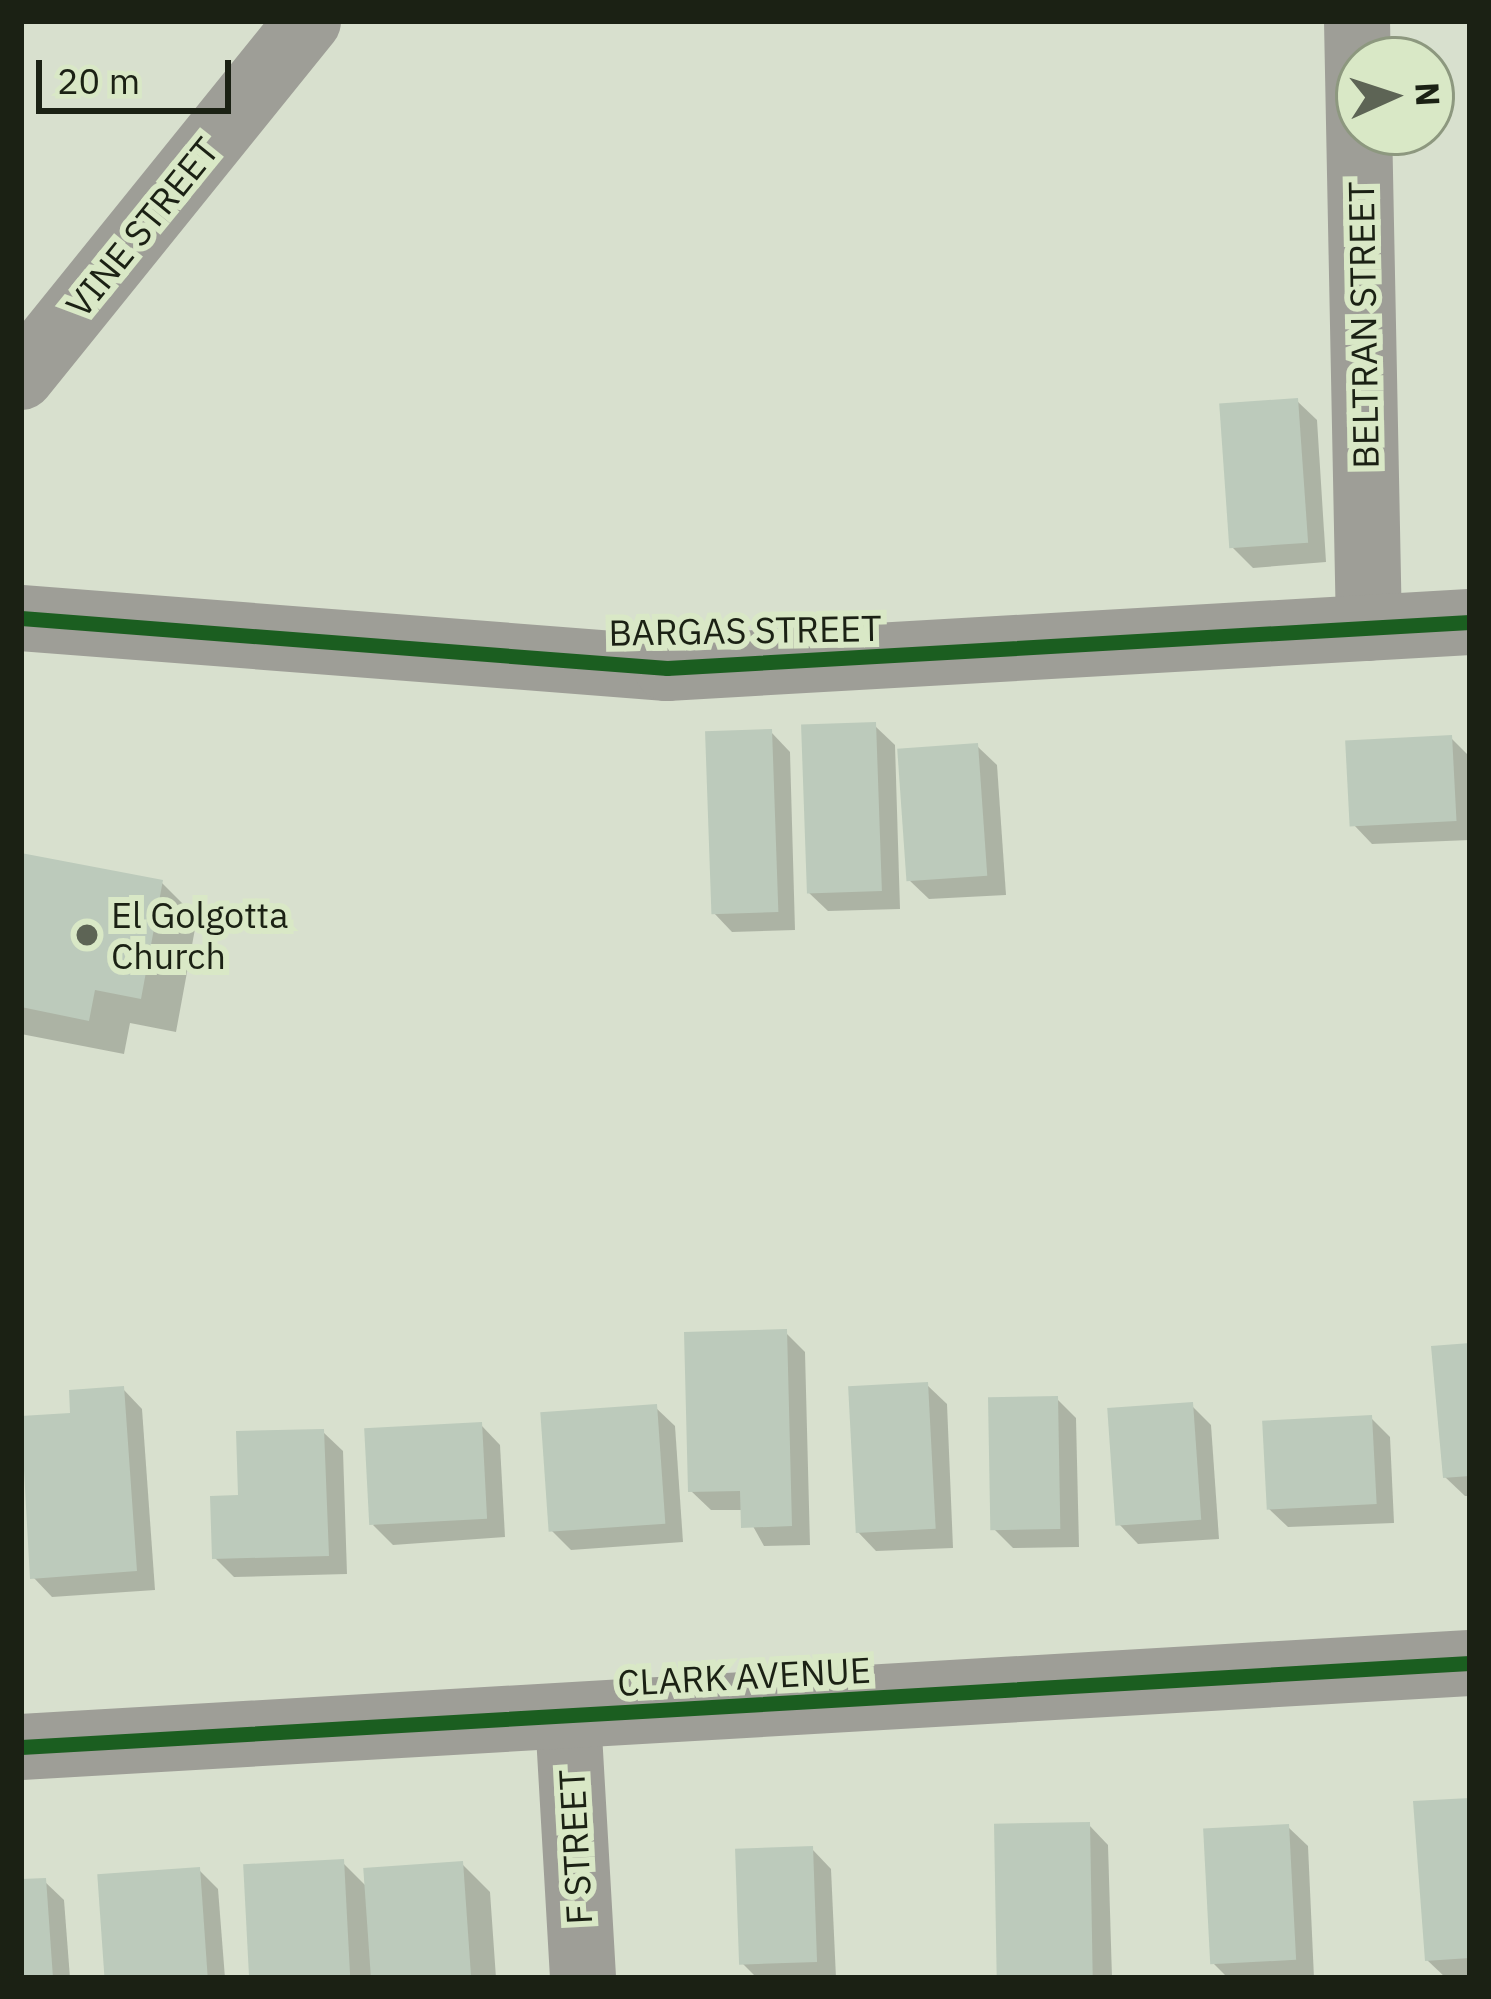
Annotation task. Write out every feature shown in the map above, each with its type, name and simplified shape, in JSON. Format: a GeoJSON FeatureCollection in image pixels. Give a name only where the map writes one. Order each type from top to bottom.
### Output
{"type":"FeatureCollection","features":[{"type":"Feature","properties":{"kind":"street","name":"VINE STREET"},"geometry":{"type":"LineString","coordinates":[[21,377],[308,21]]}},
{"type":"Feature","properties":{"kind":"street","name":"BELTRAN STREET"},"geometry":{"type":"LineString","coordinates":[[1357,21],[1369,628]]}},
{"type":"Feature","properties":{"kind":"street","name":"BARGAS STREET"},"geometry":{"type":"LineString","coordinates":[[21,618],[667,668],[1470,622]]}},
{"type":"Feature","properties":{"kind":"street","name":"CLARK AVENUE"},"geometry":{"type":"LineString","coordinates":[[21,1747],[1470,1663]]}},
{"type":"Feature","properties":{"kind":"street","name":"F STREET"},"geometry":{"type":"LineString","coordinates":[[568,1717],[583,1978]]}},
{"type":"Feature","properties":{"kind":"building"},"geometry":{"type":"Polygon","coordinates":[[[1298,398],[1308,543],[1229,548],[1219,404],[1298,398]]]}},
{"type":"Feature","properties":{"kind":"building"},"geometry":{"type":"Polygon","coordinates":[[[876,722],[882,891],[807,894],[801,725],[876,722]]]}},
{"type":"Feature","properties":{"kind":"building"},"geometry":{"type":"Polygon","coordinates":[[[772,729],[778,912],[711,914],[705,731],[772,729]]]}},
{"type":"Feature","properties":{"kind":"building"},"geometry":{"type":"Polygon","coordinates":[[[1452,735],[1457,821],[1350,826],[1345,741],[1452,735]]]}},
{"type":"Feature","properties":{"kind":"building"},"geometry":{"type":"Polygon","coordinates":[[[978,743],[987,876],[906,881],[897,749],[978,743]]]}},
{"type":"Feature","properties":{"kind":"building","name":"El Golgotta Church"},"geometry":{"type":"Polygon","coordinates":[[[21,853],[163,880],[141,999],[95,990],[89,1021],[21,1007],[21,853]]]}},
{"type":"Feature","properties":{"kind":"building"},"geometry":{"type":"Polygon","coordinates":[[[787,1329],[792,1526],[741,1528],[740,1491],[688,1492],[684,1332],[787,1329]]]}},
{"type":"Feature","properties":{"kind":"building"},"geometry":{"type":"Polygon","coordinates":[[[1470,1343],[1470,1476],[1443,1478],[1431,1346],[1470,1343]]]}},
{"type":"Feature","properties":{"kind":"building"},"geometry":{"type":"Polygon","coordinates":[[[928,1382],[936,1529],[856,1533],[848,1386],[928,1382]]]}},
{"type":"Feature","properties":{"kind":"building"},"geometry":{"type":"Polygon","coordinates":[[[124,1386],[137,1571],[30,1579],[21,1416],[70,1413],[69,1390],[124,1386]]]}},
{"type":"Feature","properties":{"kind":"building"},"geometry":{"type":"Polygon","coordinates":[[[1058,1396],[1060,1529],[990,1530],[988,1397],[1058,1396]]]}},
{"type":"Feature","properties":{"kind":"building"},"geometry":{"type":"Polygon","coordinates":[[[1193,1402],[1201,1520],[1115,1526],[1107,1408],[1193,1402]]]}},
{"type":"Feature","properties":{"kind":"building"},"geometry":{"type":"Polygon","coordinates":[[[657,1404],[665,1524],[549,1532],[540,1412],[657,1404]]]}},
{"type":"Feature","properties":{"kind":"building"},"geometry":{"type":"Polygon","coordinates":[[[1372,1415],[1377,1504],[1267,1510],[1262,1421],[1372,1415]]]}},
{"type":"Feature","properties":{"kind":"building"},"geometry":{"type":"Polygon","coordinates":[[[482,1422],[487,1519],[369,1525],[364,1428],[482,1422]]]}},
{"type":"Feature","properties":{"kind":"building"},"geometry":{"type":"Polygon","coordinates":[[[324,1429],[329,1556],[212,1559],[210,1496],[238,1495],[236,1431],[324,1429]]]}},
{"type":"Feature","properties":{"kind":"building"},"geometry":{"type":"Polygon","coordinates":[[[1470,1798],[1470,1958],[1425,1961],[1413,1801],[1470,1798]]]}},
{"type":"Feature","properties":{"kind":"building"},"geometry":{"type":"Polygon","coordinates":[[[1090,1822],[1093,1978],[997,1978],[994,1824],[1090,1822]]]}},
{"type":"Feature","properties":{"kind":"building"},"geometry":{"type":"Polygon","coordinates":[[[1289,1824],[1296,1960],[1210,1964],[1203,1829],[1289,1824]]]}},
{"type":"Feature","properties":{"kind":"building"},"geometry":{"type":"Polygon","coordinates":[[[813,1846],[817,1962],[739,1965],[735,1849],[813,1846]]]}},
{"type":"Feature","properties":{"kind":"building"},"geometry":{"type":"Polygon","coordinates":[[[344,1859],[350,1978],[249,1978],[243,1864],[344,1859]]]}},
{"type":"Feature","properties":{"kind":"building"},"geometry":{"type":"Polygon","coordinates":[[[463,1861],[471,1978],[371,1978],[363,1868],[463,1861]]]}},
{"type":"Feature","properties":{"kind":"building"},"geometry":{"type":"Polygon","coordinates":[[[200,1867],[208,1978],[105,1978],[97,1874],[200,1867]]]}},
{"type":"Feature","properties":{"kind":"building"},"geometry":{"type":"Polygon","coordinates":[[[46,1878],[53,1978],[21,1978],[21,1879],[46,1878]]]}},
{"type":"Feature","properties":{"kind":"cycle path"},"geometry":{"type":"LineString","coordinates":[[21,618],[667,668],[1470,622]]}},
{"type":"Feature","properties":{"kind":"cycle path"},"geometry":{"type":"LineString","coordinates":[[21,1747],[1470,1663]]}},
{"type":"Feature","properties":{"kind":"place","name":"El Golgotta Church"},"geometry":{"type":"Point","coordinates":[87,935]}}]}
